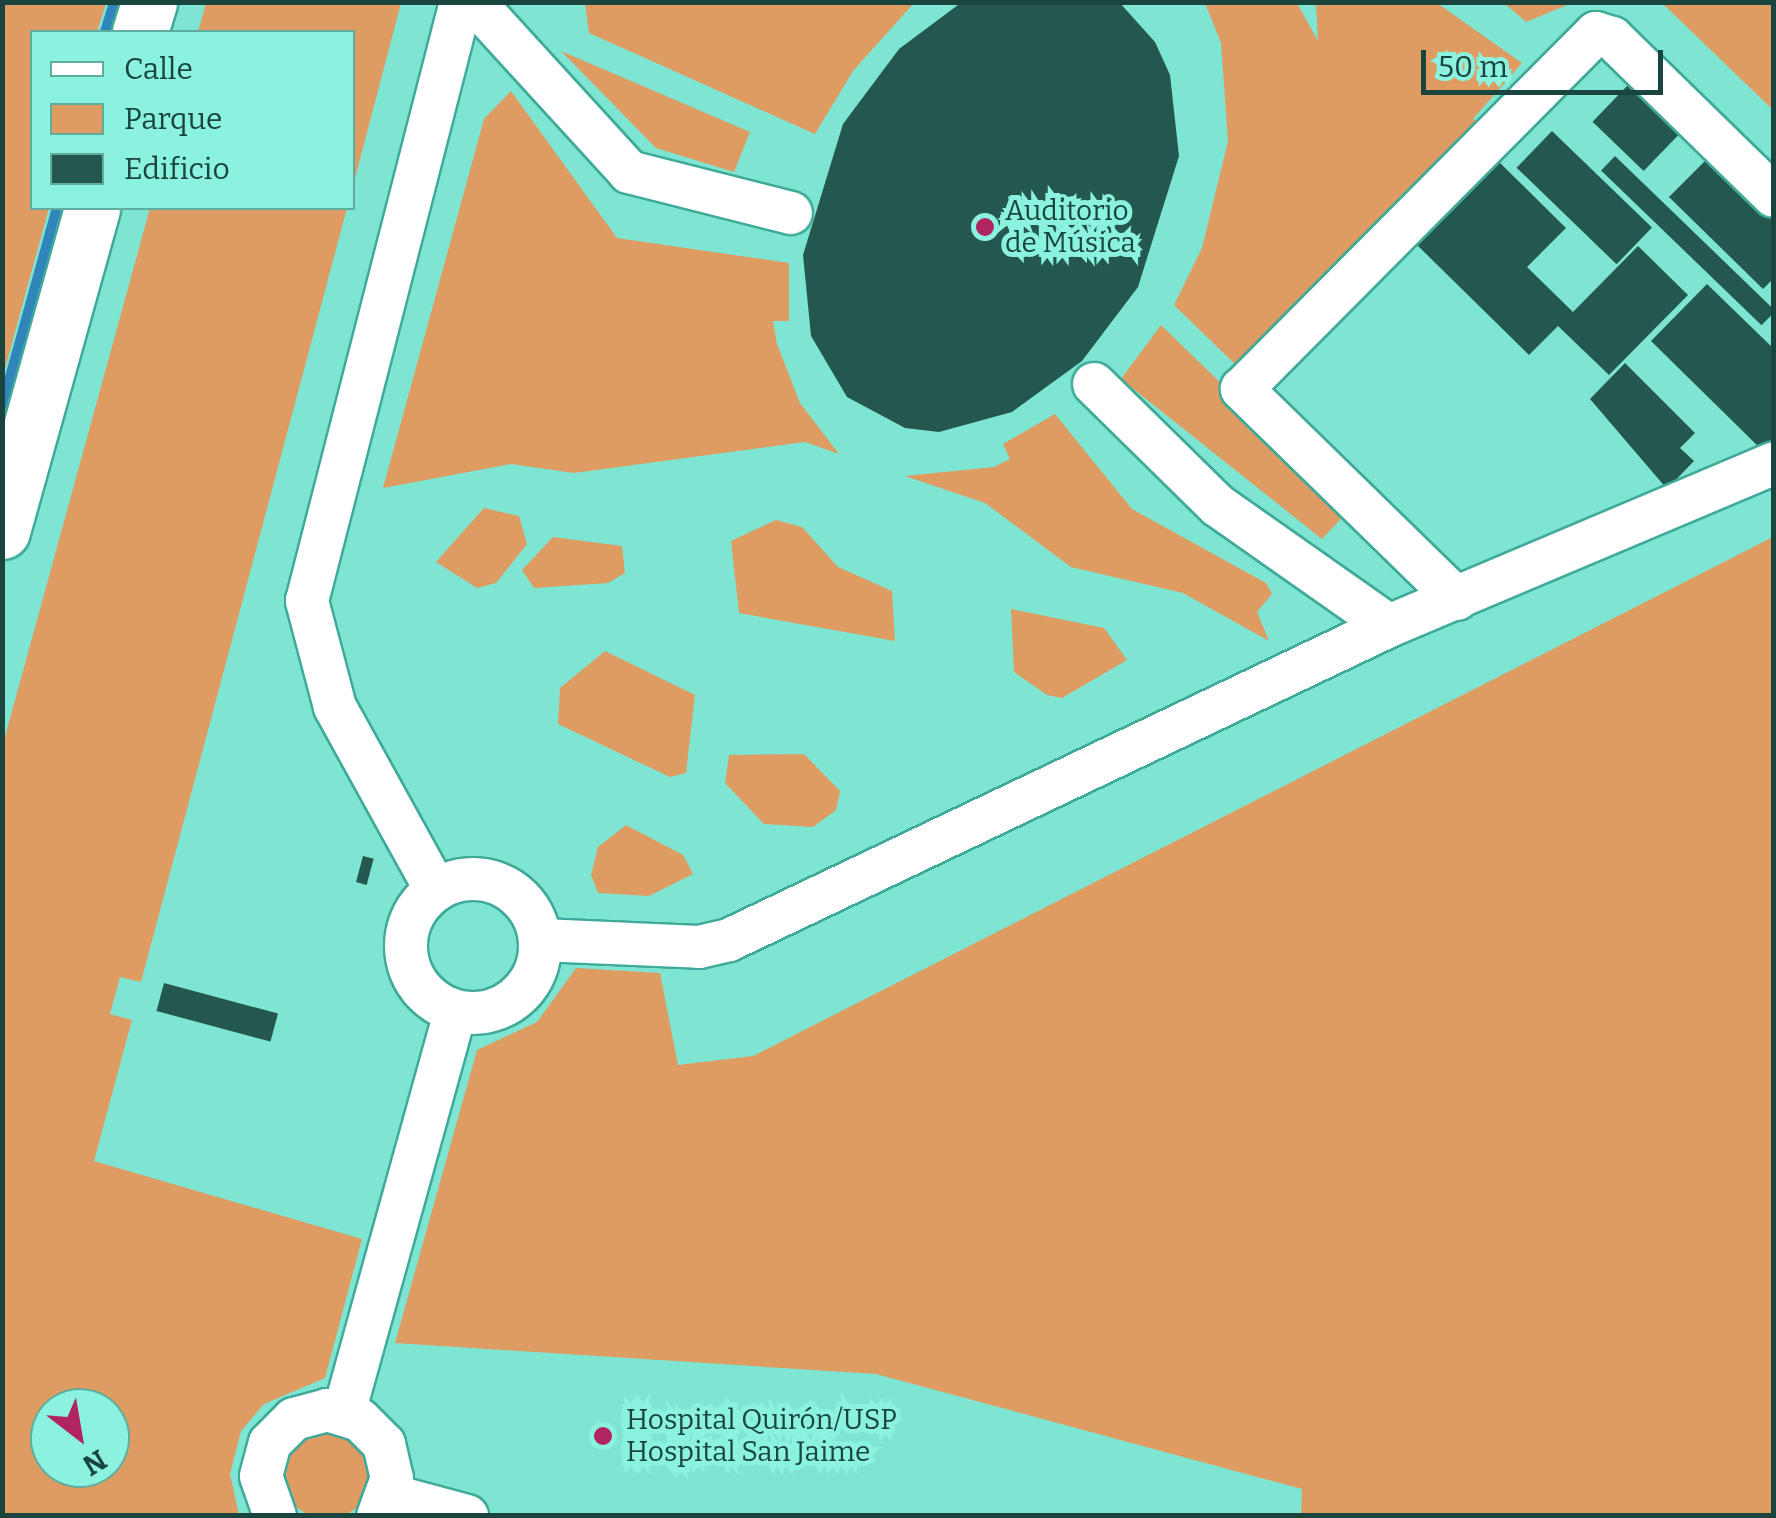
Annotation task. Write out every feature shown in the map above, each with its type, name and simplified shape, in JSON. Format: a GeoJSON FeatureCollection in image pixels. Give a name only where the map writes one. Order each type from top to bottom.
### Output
{"type":"FeatureCollection","features":[{"type":"Feature","properties":{"kind":"highway"},"geometry":{"type":"LineString","coordinates":[[141,30],[149,2]]}},
{"type":"Feature","properties":{"kind":"highway"},"geometry":{"type":"LineString","coordinates":[[2,532],[91,210]]}},
{"type":"Feature","properties":{"kind":"street"},"geometry":{"type":"LineString","coordinates":[[436,890],[335,708],[307,600],[462,2]]}},
{"type":"Feature","properties":{"kind":"street"},"geometry":{"type":"LineString","coordinates":[[474,2],[629,172],[791,213]]}},
{"type":"Feature","properties":{"kind":"street"},"geometry":{"type":"LineString","coordinates":[[1457,599],[1242,389],[1596,33],[1612,38],[1774,196]]}},
{"type":"Feature","properties":{"kind":"street"},"geometry":{"type":"LineString","coordinates":[[1094,384],[1217,504],[1389,626]]}},
{"type":"Feature","properties":{"kind":"street"},"geometry":{"type":"LineString","coordinates":[[541,940],[699,947],[729,940],[1389,626],[1774,462]]}},
{"type":"Feature","properties":{"kind":"street"},"geometry":{"type":"LineString","coordinates":[[457,880],[503,885],[528,908],[541,940],[531,982],[516,998],[455,1012],[415,981],[406,957],[418,908],[436,890],[457,880]]}},
{"type":"Feature","properties":{"kind":"street"},"geometry":{"type":"LineString","coordinates":[[344,1413],[455,1012]]}},
{"type":"Feature","properties":{"kind":"street"},"geometry":{"type":"LineString","coordinates":[[275,1516],[261,1476],[270,1443],[310,1412],[344,1413],[384,1444],[383,1505],[467,1516]]}},
{"type":"Feature","properties":{"kind":"green space"},"geometry":{"type":"Polygon","coordinates":[[[3,2],[106,3],[98,30],[30,30],[30,210],[48,210],[3,376],[3,2]]]}},
{"type":"Feature","properties":{"kind":"green space"},"geometry":{"type":"Polygon","coordinates":[[[585,2],[914,3],[853,71],[815,134],[589,33],[585,2]]]}},
{"type":"Feature","properties":{"kind":"green space"},"geometry":{"type":"Polygon","coordinates":[[[206,3],[401,3],[355,178],[355,30],[199,30],[206,3]]]}},
{"type":"Feature","properties":{"kind":"green space"},"geometry":{"type":"Polygon","coordinates":[[[1205,3],[1297,3],[1318,41],[1316,3],[1437,3],[1522,63],[1473,119],[1485,126],[1244,373],[1174,305],[1202,248],[1228,141],[1221,43],[1205,3]]]}},
{"type":"Feature","properties":{"kind":"green space"},"geometry":{"type":"Polygon","coordinates":[[[1504,3],[1572,3],[1526,22],[1504,3]]]}},
{"type":"Feature","properties":{"kind":"green space"},"geometry":{"type":"Polygon","coordinates":[[[1662,3],[1773,3],[1773,110],[1662,3]]]}},
{"type":"Feature","properties":{"kind":"green space"},"geometry":{"type":"Polygon","coordinates":[[[561,51],[750,132],[734,172],[656,148],[561,51]]]}},
{"type":"Feature","properties":{"kind":"green space"},"geometry":{"type":"Polygon","coordinates":[[[511,91],[617,238],[789,263],[789,321],[773,321],[777,344],[800,403],[839,454],[805,442],[574,473],[511,464],[383,488],[484,119],[511,91]]]}},
{"type":"Feature","properties":{"kind":"green space"},"geometry":{"type":"Polygon","coordinates":[[[149,210],[346,210],[141,982],[120,977],[110,1014],[132,1020],[94,1161],[362,1239],[325,1378],[264,1404],[241,1431],[230,1474],[239,1515],[3,1515],[3,744],[149,210]]]}},
{"type":"Feature","properties":{"kind":"green space"},"geometry":{"type":"Polygon","coordinates":[[[1161,325],[1350,509],[1322,539],[1121,379],[1161,325]]]}},
{"type":"Feature","properties":{"kind":"green space"},"geometry":{"type":"Polygon","coordinates":[[[1055,414],[1132,509],[1266,583],[1272,594],[1257,612],[1269,641],[1183,593],[1071,567],[985,503],[905,476],[994,467],[1010,459],[1003,444],[1055,414]]]}},
{"type":"Feature","properties":{"kind":"green space"},"geometry":{"type":"Polygon","coordinates":[[[484,508],[519,516],[527,544],[496,583],[477,588],[436,562],[484,508]]]}},
{"type":"Feature","properties":{"kind":"green space"},"geometry":{"type":"Polygon","coordinates":[[[776,520],[802,527],[838,567],[892,591],[895,641],[739,613],[731,541],[776,520]]]}},
{"type":"Feature","properties":{"kind":"green space"},"geometry":{"type":"Polygon","coordinates":[[[553,537],[622,546],[625,573],[608,583],[534,588],[522,570],[553,537]]]}},
{"type":"Feature","properties":{"kind":"green space"},"geometry":{"type":"Polygon","coordinates":[[[1773,537],[1773,1515],[1301,1515],[1302,1489],[876,1374],[395,1343],[477,1050],[537,1022],[576,968],[660,973],[678,1065],[753,1056],[1773,537]]]}},
{"type":"Feature","properties":{"kind":"green space"},"geometry":{"type":"Polygon","coordinates":[[[1011,609],[1104,628],[1127,660],[1062,698],[1047,695],[1014,672],[1011,609]]]}},
{"type":"Feature","properties":{"kind":"green space"},"geometry":{"type":"Polygon","coordinates":[[[605,651],[695,695],[686,773],[670,777],[558,724],[560,688],[605,651]]]}},
{"type":"Feature","properties":{"kind":"green space"},"geometry":{"type":"Polygon","coordinates":[[[804,754],[840,791],[836,810],[813,827],[764,824],[725,783],[729,755],[804,754]]]}},
{"type":"Feature","properties":{"kind":"green space"},"geometry":{"type":"Polygon","coordinates":[[[626,825],[683,855],[693,874],[649,896],[598,893],[591,875],[598,847],[626,825]]]}},
{"type":"Feature","properties":{"kind":"green space"},"geometry":{"type":"Polygon","coordinates":[[[327,1431],[352,1438],[364,1450],[371,1475],[364,1500],[352,1512],[327,1519],[302,1512],[290,1500],[283,1475],[290,1450],[302,1438],[327,1431]]]}},
{"type":"Feature","properties":{"kind":"building","name":"Auditorio de Música"},"geometry":{"type":"Polygon","coordinates":[[[962,2],[1119,2],[1155,42],[1170,75],[1179,156],[1138,287],[1082,361],[1012,412],[939,432],[905,428],[847,397],[811,336],[803,255],[843,124],[899,49],[962,2]]]}},
{"type":"Feature","properties":{"kind":"building"},"geometry":{"type":"Polygon","coordinates":[[[1628,85],[1679,134],[1644,171],[1593,122],[1628,85]]]}},
{"type":"Feature","properties":{"kind":"building"},"geometry":{"type":"Polygon","coordinates":[[[1552,131],[1652,228],[1617,264],[1517,168],[1552,131]]]}},
{"type":"Feature","properties":{"kind":"building"},"geometry":{"type":"Polygon","coordinates":[[[1712,154],[1774,214],[1774,278],[1763,289],[1669,197],[1712,154]]]}},
{"type":"Feature","properties":{"kind":"building"},"geometry":{"type":"Polygon","coordinates":[[[1615,156],[1774,310],[1762,325],[1601,170],[1615,156]]]}},
{"type":"Feature","properties":{"kind":"building"},"geometry":{"type":"Polygon","coordinates":[[[1496,159],[1566,228],[1527,267],[1573,312],[1638,246],[1688,295],[1609,375],[1558,326],[1529,355],[1414,242],[1496,159]]]}},
{"type":"Feature","properties":{"kind":"building"},"geometry":{"type":"Polygon","coordinates":[[[1707,284],[1774,349],[1774,444],[1765,453],[1651,341],[1707,284]]]}},
{"type":"Feature","properties":{"kind":"building"},"geometry":{"type":"Polygon","coordinates":[[[1625,363],[1695,433],[1680,448],[1694,461],[1667,489],[1590,399],[1625,363]]]}},
{"type":"Feature","properties":{"kind":"building"},"geometry":{"type":"Polygon","coordinates":[[[363,856],[374,859],[367,885],[356,882],[363,856]]]}},
{"type":"Feature","properties":{"kind":"building"},"geometry":{"type":"Polygon","coordinates":[[[164,983],[278,1014],[270,1042],[156,1011],[164,983]]]}},
{"type":"Feature","properties":{"kind":"waterway"},"geometry":{"type":"LineString","coordinates":[[106,30],[114,2]]}},
{"type":"Feature","properties":{"kind":"waterway"},"geometry":{"type":"LineString","coordinates":[[2,406],[56,210]]}},
{"type":"Feature","properties":{"kind":"place","name":"Auditorio de Música"},"geometry":{"type":"Point","coordinates":[985,227]}},
{"type":"Feature","properties":{"kind":"place","name":"Hospital Quirón/USP Hospital San Jaime"},"geometry":{"type":"Point","coordinates":[603,1436]}}]}
